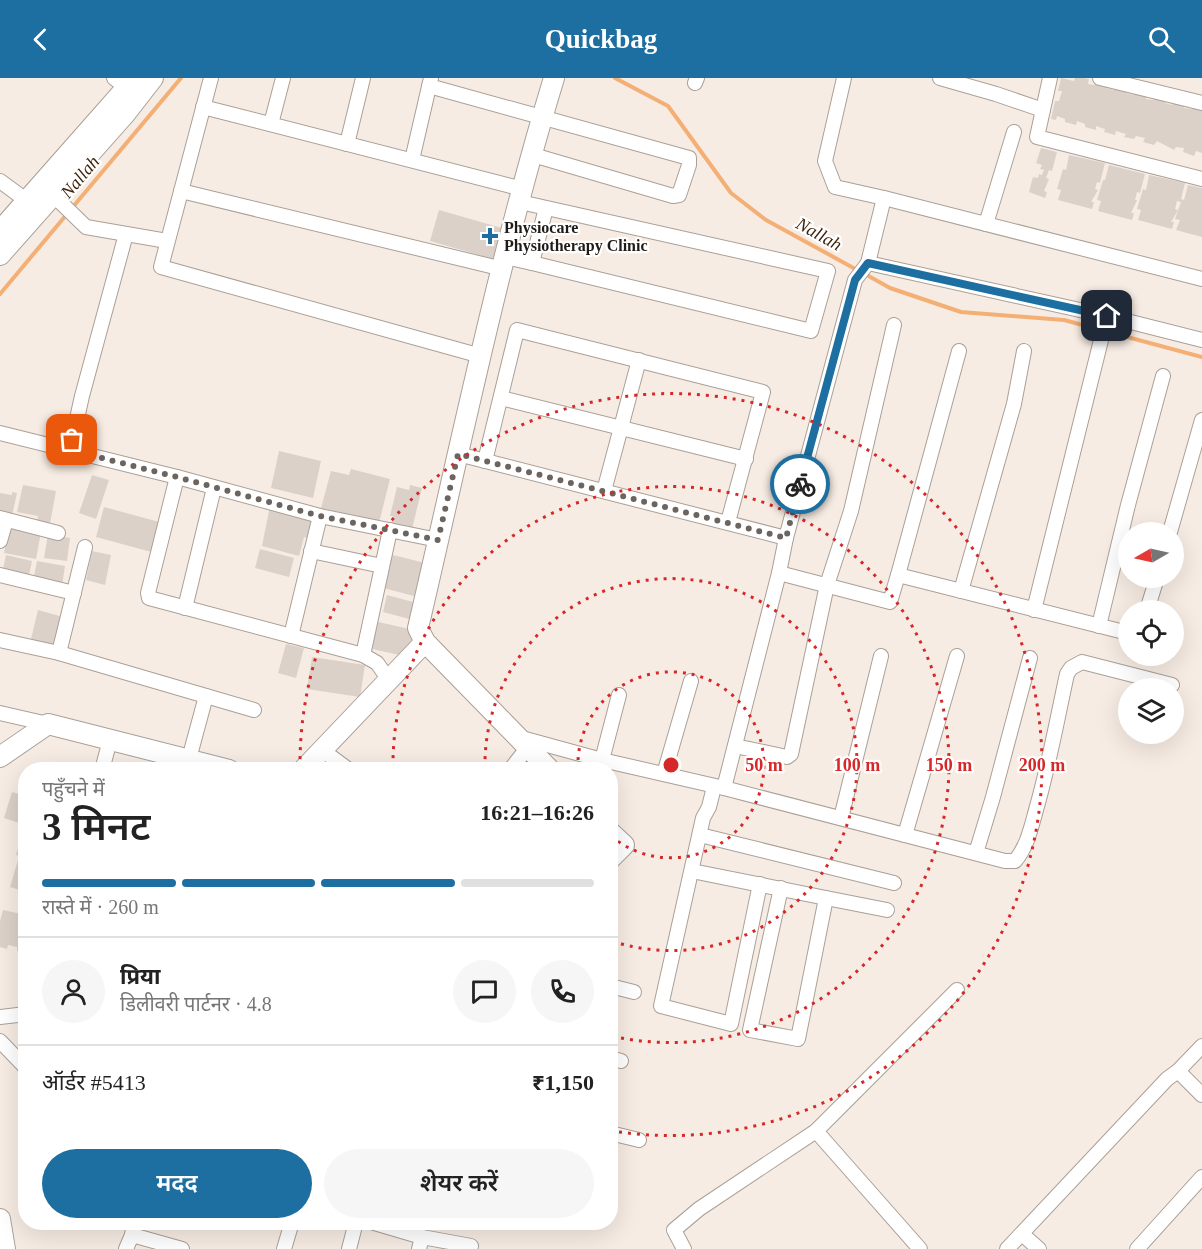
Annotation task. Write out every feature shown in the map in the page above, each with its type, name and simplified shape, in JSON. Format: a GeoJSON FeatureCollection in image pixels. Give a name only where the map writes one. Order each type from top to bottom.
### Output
{"type":"FeatureCollection","features":[{"type":"Feature","properties":{"kind":"street"},"geometry":{"type":"LineString","coordinates":[[0,231],[41,202],[129,85],[153,78]]}},
{"type":"Feature","properties":{"kind":"street"},"geometry":{"type":"LineString","coordinates":[[211,78],[160,267],[481,356]]}},
{"type":"Feature","properties":{"kind":"street"},"geometry":{"type":"LineString","coordinates":[[271,124],[283,78]]}},
{"type":"Feature","properties":{"kind":"street"},"geometry":{"type":"LineString","coordinates":[[347,144],[363,78]]}},
{"type":"Feature","properties":{"kind":"street"},"geometry":{"type":"LineString","coordinates":[[542,762],[425,642],[418,628],[481,356],[554,78]]}},
{"type":"Feature","properties":{"kind":"street"},"geometry":{"type":"LineString","coordinates":[[844,78],[825,161],[835,187],[1202,279]]}},
{"type":"Feature","properties":{"kind":"street"},"geometry":{"type":"LineString","coordinates":[[940,78],[1043,110]]}},
{"type":"Feature","properties":{"kind":"street"},"geometry":{"type":"LineString","coordinates":[[1050,78],[1037,137],[1202,179]]}},
{"type":"Feature","properties":{"kind":"street"},"geometry":{"type":"LineString","coordinates":[[1101,78],[1202,103]]}},
{"type":"Feature","properties":{"kind":"street"},"geometry":{"type":"LineString","coordinates":[[412,160],[430,82],[689,158],[690,165],[679,195],[673,196],[533,155]]}},
{"type":"Feature","properties":{"kind":"street"},"geometry":{"type":"LineString","coordinates":[[0,255],[129,85]]}},
{"type":"Feature","properties":{"kind":"street"},"geometry":{"type":"LineString","coordinates":[[181,191],[504,263],[532,263],[811,331],[828,271],[546,208],[522,195],[412,160],[203,106]]}},
{"type":"Feature","properties":{"kind":"street"},"geometry":{"type":"LineString","coordinates":[[986,224],[1014,132]]}},
{"type":"Feature","properties":{"kind":"street"},"geometry":{"type":"LineString","coordinates":[[0,181],[86,227],[167,241]]}},
{"type":"Feature","properties":{"kind":"street"},"geometry":{"type":"LineString","coordinates":[[826,898],[798,1039],[750,1030],[661,1006],[703,818],[735,746],[786,538],[855,280],[868,263],[884,198]]}},
{"type":"Feature","properties":{"kind":"street"},"geometry":{"type":"LineString","coordinates":[[532,263],[546,208]]}},
{"type":"Feature","properties":{"kind":"street"},"geometry":{"type":"LineString","coordinates":[[70,450],[82,396],[126,234]]}},
{"type":"Feature","properties":{"kind":"street"},"geometry":{"type":"LineString","coordinates":[[868,263],[1107,316],[1202,340]]}},
{"type":"Feature","properties":{"kind":"street"},"geometry":{"type":"LineString","coordinates":[[1034,610],[1107,316]]}},
{"type":"Feature","properties":{"kind":"street"},"geometry":{"type":"LineString","coordinates":[[735,746],[787,758],[791,754],[827,585],[851,511],[894,325]]}},
{"type":"Feature","properties":{"kind":"street"},"geometry":{"type":"LineString","coordinates":[[485,461],[517,330],[639,360],[763,392],[728,522]]}},
{"type":"Feature","properties":{"kind":"street"},"geometry":{"type":"LineString","coordinates":[[779,573],[890,602],[959,351]]}},
{"type":"Feature","properties":{"kind":"street"},"geometry":{"type":"LineString","coordinates":[[962,591],[1014,404],[1024,351]]}},
{"type":"Feature","properties":{"kind":"street"},"geometry":{"type":"LineString","coordinates":[[604,491],[639,360]]}},
{"type":"Feature","properties":{"kind":"street"},"geometry":{"type":"LineString","coordinates":[[1099,626],[1163,376]]}},
{"type":"Feature","properties":{"kind":"street"},"geometry":{"type":"LineString","coordinates":[[501,398],[746,459]]}},
{"type":"Feature","properties":{"kind":"street"},"geometry":{"type":"LineString","coordinates":[[1173,522],[1202,420]]}},
{"type":"Feature","properties":{"kind":"street"},"geometry":{"type":"LineString","coordinates":[[0,433],[177,477],[320,516],[438,540]]}},
{"type":"Feature","properties":{"kind":"street"},"geometry":{"type":"LineString","coordinates":[[458,454],[786,538]]}},
{"type":"Feature","properties":{"kind":"street"},"geometry":{"type":"LineString","coordinates":[[177,477],[148,593],[149,598],[363,655],[377,663],[389,680]]}},
{"type":"Feature","properties":{"kind":"street"},"geometry":{"type":"LineString","coordinates":[[185,608],[214,488]]}},
{"type":"Feature","properties":{"kind":"street"},"geometry":{"type":"LineString","coordinates":[[291,636],[320,516]]}},
{"type":"Feature","properties":{"kind":"street"},"geometry":{"type":"LineString","coordinates":[[0,541],[3,519],[58,533]]}},
{"type":"Feature","properties":{"kind":"street"},"geometry":{"type":"LineString","coordinates":[[363,655],[390,530]]}},
{"type":"Feature","properties":{"kind":"street"},"geometry":{"type":"LineString","coordinates":[[59,653],[85,547]]}},
{"type":"Feature","properties":{"kind":"street"},"geometry":{"type":"LineString","coordinates":[[311,551],[382,566]]}},
{"type":"Feature","properties":{"kind":"street"},"geometry":{"type":"LineString","coordinates":[[0,575],[74,593]]}},
{"type":"Feature","properties":{"kind":"street"},"geometry":{"type":"LineString","coordinates":[[898,575],[1118,631]]}},
{"type":"Feature","properties":{"kind":"street"},"geometry":{"type":"LineString","coordinates":[[0,640],[59,653],[254,711]]}},
{"type":"Feature","properties":{"kind":"street"},"geometry":{"type":"LineString","coordinates":[[311,762],[425,642]]}},
{"type":"Feature","properties":{"kind":"street"},"geometry":{"type":"LineString","coordinates":[[841,818],[881,656]]}},
{"type":"Feature","properties":{"kind":"street"},"geometry":{"type":"LineString","coordinates":[[905,835],[957,656]]}},
{"type":"Feature","properties":{"kind":"street"},"geometry":{"type":"LineString","coordinates":[[976,853],[1029,658]]}},
{"type":"Feature","properties":{"kind":"street"},"geometry":{"type":"LineString","coordinates":[[618,764],[1005,861],[1015,861],[1022,853],[1044,784],[1067,674],[1071,668],[1082,662],[1094,663],[1143,678]]}},
{"type":"Feature","properties":{"kind":"street"},"geometry":{"type":"LineString","coordinates":[[664,774],[691,681]]}},
{"type":"Feature","properties":{"kind":"street"},"geometry":{"type":"LineString","coordinates":[[602,760],[620,695]]}},
{"type":"Feature","properties":{"kind":"street"},"geometry":{"type":"LineString","coordinates":[[189,762],[206,696]]}},
{"type":"Feature","properties":{"kind":"street"},"geometry":{"type":"LineString","coordinates":[[0,713],[110,740],[182,762]]}},
{"type":"Feature","properties":{"kind":"street"},"geometry":{"type":"LineString","coordinates":[[0,757],[48,724]]}},
{"type":"Feature","properties":{"kind":"street"},"geometry":{"type":"LineString","coordinates":[[104,762],[110,740]]}},
{"type":"Feature","properties":{"kind":"street"},"geometry":{"type":"LineString","coordinates":[[523,742],[611,762]]}},
{"type":"Feature","properties":{"kind":"street"},"geometry":{"type":"LineString","coordinates":[[514,762],[523,742]]}},
{"type":"Feature","properties":{"kind":"street"},"geometry":{"type":"LineString","coordinates":[[322,750],[338,762]]}},
{"type":"Feature","properties":{"kind":"street"},"geometry":{"type":"LineString","coordinates":[[700,835],[894,883]]}},
{"type":"Feature","properties":{"kind":"street"},"geometry":{"type":"LineString","coordinates":[[618,839],[624,845],[618,851]]}},
{"type":"Feature","properties":{"kind":"street"},"geometry":{"type":"LineString","coordinates":[[692,871],[887,910]]}},
{"type":"Feature","properties":{"kind":"street"},"geometry":{"type":"LineString","coordinates":[[731,1024],[760,884]]}},
{"type":"Feature","properties":{"kind":"street"},"geometry":{"type":"LineString","coordinates":[[750,1030],[781,888]]}},
{"type":"Feature","properties":{"kind":"street"},"geometry":{"type":"LineString","coordinates":[[618,988],[634,992]]}},
{"type":"Feature","properties":{"kind":"street"},"geometry":{"type":"LineString","coordinates":[[684,1249],[674,1230],[699,1209],[816,1131],[957,990]]}},
{"type":"Feature","properties":{"kind":"street"},"geometry":{"type":"LineString","coordinates":[[0,1017],[18,1015]]}},
{"type":"Feature","properties":{"kind":"street"},"geometry":{"type":"LineString","coordinates":[[0,1041],[18,1060]]}},
{"type":"Feature","properties":{"kind":"street"},"geometry":{"type":"LineString","coordinates":[[1007,1249],[1167,1079],[1202,1046]]}},
{"type":"Feature","properties":{"kind":"street"},"geometry":{"type":"LineString","coordinates":[[1178,1071],[1202,1095]]}},
{"type":"Feature","properties":{"kind":"street"},"geometry":{"type":"LineString","coordinates":[[816,1131],[920,1249]]}},
{"type":"Feature","properties":{"kind":"street"},"geometry":{"type":"LineString","coordinates":[[618,1135],[639,1140]]}},
{"type":"Feature","properties":{"kind":"street"},"geometry":{"type":"LineString","coordinates":[[1137,1249],[1202,1178]]}},
{"type":"Feature","properties":{"kind":"street"},"geometry":{"type":"LineString","coordinates":[[0,1219],[5,1249]]}},
{"type":"Feature","properties":{"kind":"street"},"geometry":{"type":"LineString","coordinates":[[126,1249],[133,1230]]}},
{"type":"Feature","properties":{"kind":"street"},"geometry":{"type":"LineString","coordinates":[[135,1230],[182,1249]]}},
{"type":"Feature","properties":{"kind":"street"},"geometry":{"type":"LineString","coordinates":[[284,1249],[290,1230]]}},
{"type":"Feature","properties":{"kind":"street"},"geometry":{"type":"LineString","coordinates":[[349,1249],[354,1230]]}},
{"type":"Feature","properties":{"kind":"street"},"geometry":{"type":"LineString","coordinates":[[390,1230],[421,1243],[471,1246]]}},
{"type":"Feature","properties":{"kind":"street"},"geometry":{"type":"LineString","coordinates":[[1022,1234],[1039,1249]]}},
{"type":"Feature","properties":{"kind":"building"},"geometry":{"type":"Polygon","coordinates":[[[1061,78],[1074,81],[1075,78],[1089,79],[1088,84],[1094,85],[1096,81],[1108,84],[1107,88],[1114,90],[1116,87],[1128,89],[1126,93],[1134,95],[1135,91],[1147,95],[1146,99],[1154,100],[1155,96],[1166,98],[1165,103],[1172,105],[1174,101],[1185,104],[1184,108],[1192,109],[1194,106],[1202,108],[1202,153],[1196,151],[1194,156],[1183,152],[1184,148],[1176,147],[1174,150],[1157,141],[1154,145],[1143,142],[1145,138],[1124,137],[1126,134],[1116,131],[1115,135],[1104,132],[1105,129],[1096,126],[1096,130],[1085,127],[1085,124],[1077,121],[1076,125],[1065,122],[1065,119],[1057,116],[1056,120],[1051,119],[1055,101],[1059,101],[1062,91],[1058,91],[1061,78]]]}},
{"type":"Feature","properties":{"kind":"building"},"geometry":{"type":"Polygon","coordinates":[[[1041,148],[1057,152],[1052,171],[1049,170],[1046,178],[1049,179],[1044,191],[1047,192],[1045,198],[1029,192],[1033,177],[1038,178],[1044,170],[1040,169],[1042,165],[1036,163],[1041,148]]]}},
{"type":"Feature","properties":{"kind":"building"},"geometry":{"type":"Polygon","coordinates":[[[1069,155],[1105,163],[1100,183],[1097,182],[1095,189],[1098,190],[1091,202],[1094,202],[1092,209],[1058,200],[1061,190],[1057,189],[1063,169],[1066,170],[1069,155]]]}},
{"type":"Feature","properties":{"kind":"building"},"geometry":{"type":"Polygon","coordinates":[[[1109,165],[1145,174],[1131,213],[1134,213],[1132,220],[1098,211],[1101,201],[1097,200],[1109,165]]]}},
{"type":"Feature","properties":{"kind":"building"},"geometry":{"type":"Polygon","coordinates":[[[1149,175],[1185,183],[1181,199],[1184,200],[1188,185],[1202,188],[1202,237],[1176,230],[1180,220],[1175,219],[1181,202],[1177,201],[1175,209],[1178,210],[1171,222],[1174,222],[1172,229],[1138,220],[1141,210],[1137,209],[1143,189],[1146,190],[1149,175]]]}},
{"type":"Feature","properties":{"kind":"building"},"geometry":{"type":"Polygon","coordinates":[[[439,210],[502,228],[493,259],[430,241],[439,210]]]}},
{"type":"Feature","properties":{"kind":"building"},"geometry":{"type":"Polygon","coordinates":[[[279,451],[321,461],[313,498],[271,488],[279,451]]]}},
{"type":"Feature","properties":{"kind":"building"},"geometry":{"type":"Polygon","coordinates":[[[351,469],[390,479],[379,523],[321,508],[331,471],[349,475],[351,469]]]}},
{"type":"Feature","properties":{"kind":"building"},"geometry":{"type":"Polygon","coordinates":[[[92,475],[109,480],[96,519],[79,513],[92,475]]]}},
{"type":"Feature","properties":{"kind":"building"},"geometry":{"type":"Polygon","coordinates":[[[23,485],[56,491],[49,529],[36,527],[38,516],[17,512],[23,485]]]}},
{"type":"Feature","properties":{"kind":"building"},"geometry":{"type":"Polygon","coordinates":[[[410,485],[422,488],[412,529],[391,524],[393,516],[390,516],[397,487],[409,490],[410,485]]]}},
{"type":"Feature","properties":{"kind":"building"},"geometry":{"type":"Polygon","coordinates":[[[12,492],[17,493],[12,516],[0,514],[0,493],[12,495],[12,492]]]}},
{"type":"Feature","properties":{"kind":"building"},"geometry":{"type":"Polygon","coordinates":[[[270,506],[316,518],[310,539],[304,537],[299,556],[262,546],[270,506]]]}},
{"type":"Feature","properties":{"kind":"building"},"geometry":{"type":"Polygon","coordinates":[[[104,507],[163,523],[155,553],[96,537],[104,507]]]}},
{"type":"Feature","properties":{"kind":"building"},"geometry":{"type":"Polygon","coordinates":[[[9,526],[41,532],[36,559],[4,553],[9,526]]]}},
{"type":"Feature","properties":{"kind":"building"},"geometry":{"type":"Polygon","coordinates":[[[48,534],[70,538],[67,561],[44,558],[48,534]]]}},
{"type":"Feature","properties":{"kind":"building"},"geometry":{"type":"Polygon","coordinates":[[[260,549],[294,558],[289,577],[255,568],[260,549]]]}},
{"type":"Feature","properties":{"kind":"building"},"geometry":{"type":"Polygon","coordinates":[[[92,551],[111,555],[105,585],[86,580],[92,551]]]}},
{"type":"Feature","properties":{"kind":"building"},"geometry":{"type":"Polygon","coordinates":[[[389,554],[429,564],[421,598],[380,587],[389,554]]]}},
{"type":"Feature","properties":{"kind":"building"},"geometry":{"type":"Polygon","coordinates":[[[6,555],[32,561],[28,580],[2,574],[6,555]]]}},
{"type":"Feature","properties":{"kind":"building"},"geometry":{"type":"Polygon","coordinates":[[[37,561],[65,566],[62,586],[33,581],[37,561]]]}},
{"type":"Feature","properties":{"kind":"building"},"geometry":{"type":"Polygon","coordinates":[[[387,595],[417,603],[413,620],[383,612],[387,595]]]}},
{"type":"Feature","properties":{"kind":"building"},"geometry":{"type":"Polygon","coordinates":[[[38,610],[63,617],[54,649],[30,643],[38,610]]]}},
{"type":"Feature","properties":{"kind":"building"},"geometry":{"type":"Polygon","coordinates":[[[374,621],[414,630],[408,657],[368,648],[374,621]]]}},
{"type":"Feature","properties":{"kind":"building"},"geometry":{"type":"Polygon","coordinates":[[[286,644],[304,648],[296,678],[278,673],[286,644]]]}},
{"type":"Feature","properties":{"kind":"building"},"geometry":{"type":"Polygon","coordinates":[[[312,657],[365,665],[360,697],[307,689],[312,657]]]}},
{"type":"Feature","properties":{"kind":"building"},"geometry":{"type":"Polygon","coordinates":[[[12,792],[18,794],[18,823],[4,818],[12,792]]]}},
{"type":"Feature","properties":{"kind":"building"},"geometry":{"type":"Polygon","coordinates":[[[18,860],[18,890],[10,887],[18,860]]]}},
{"type":"Feature","properties":{"kind":"building"},"geometry":{"type":"Polygon","coordinates":[[[3,910],[18,913],[18,951],[17,947],[8,945],[7,949],[0,947],[0,921],[3,910]]]}},
{"type":"Feature","properties":{"kind":"waterway","name":"Nallah"},"geometry":{"type":"LineString","coordinates":[[72,208],[181,78]]}},
{"type":"Feature","properties":{"kind":"waterway","name":"Nallah"},"geometry":{"type":"LineString","coordinates":[[615,78],[668,106],[731,193],[766,220],[859,271]]}},
{"type":"Feature","properties":{"kind":"waterway","name":"Nallah"},"geometry":{"type":"LineString","coordinates":[[0,294],[67,214]]}},
{"type":"Feature","properties":{"kind":"waterway","name":"Nallah"},"geometry":{"type":"LineString","coordinates":[[865,274],[890,288],[961,312],[1064,320],[1202,357]]}},
{"type":"Feature","properties":{"kind":"way so far"},"geometry":{"type":"LineString","coordinates":[[72,440],[70,450],[320,516],[438,540],[458,454],[786,538],[800,484]]}},
{"type":"Feature","properties":{"kind":"place","name":"Physiocare Physiotherapy Clinic"},"geometry":{"type":"Point","coordinates":[490,236]}},
{"type":"Feature","properties":{"kind":"route"},"geometry":{"type":"LineString","coordinates":[[800,484],[855,280],[868,263],[1107,316]]}}]}
